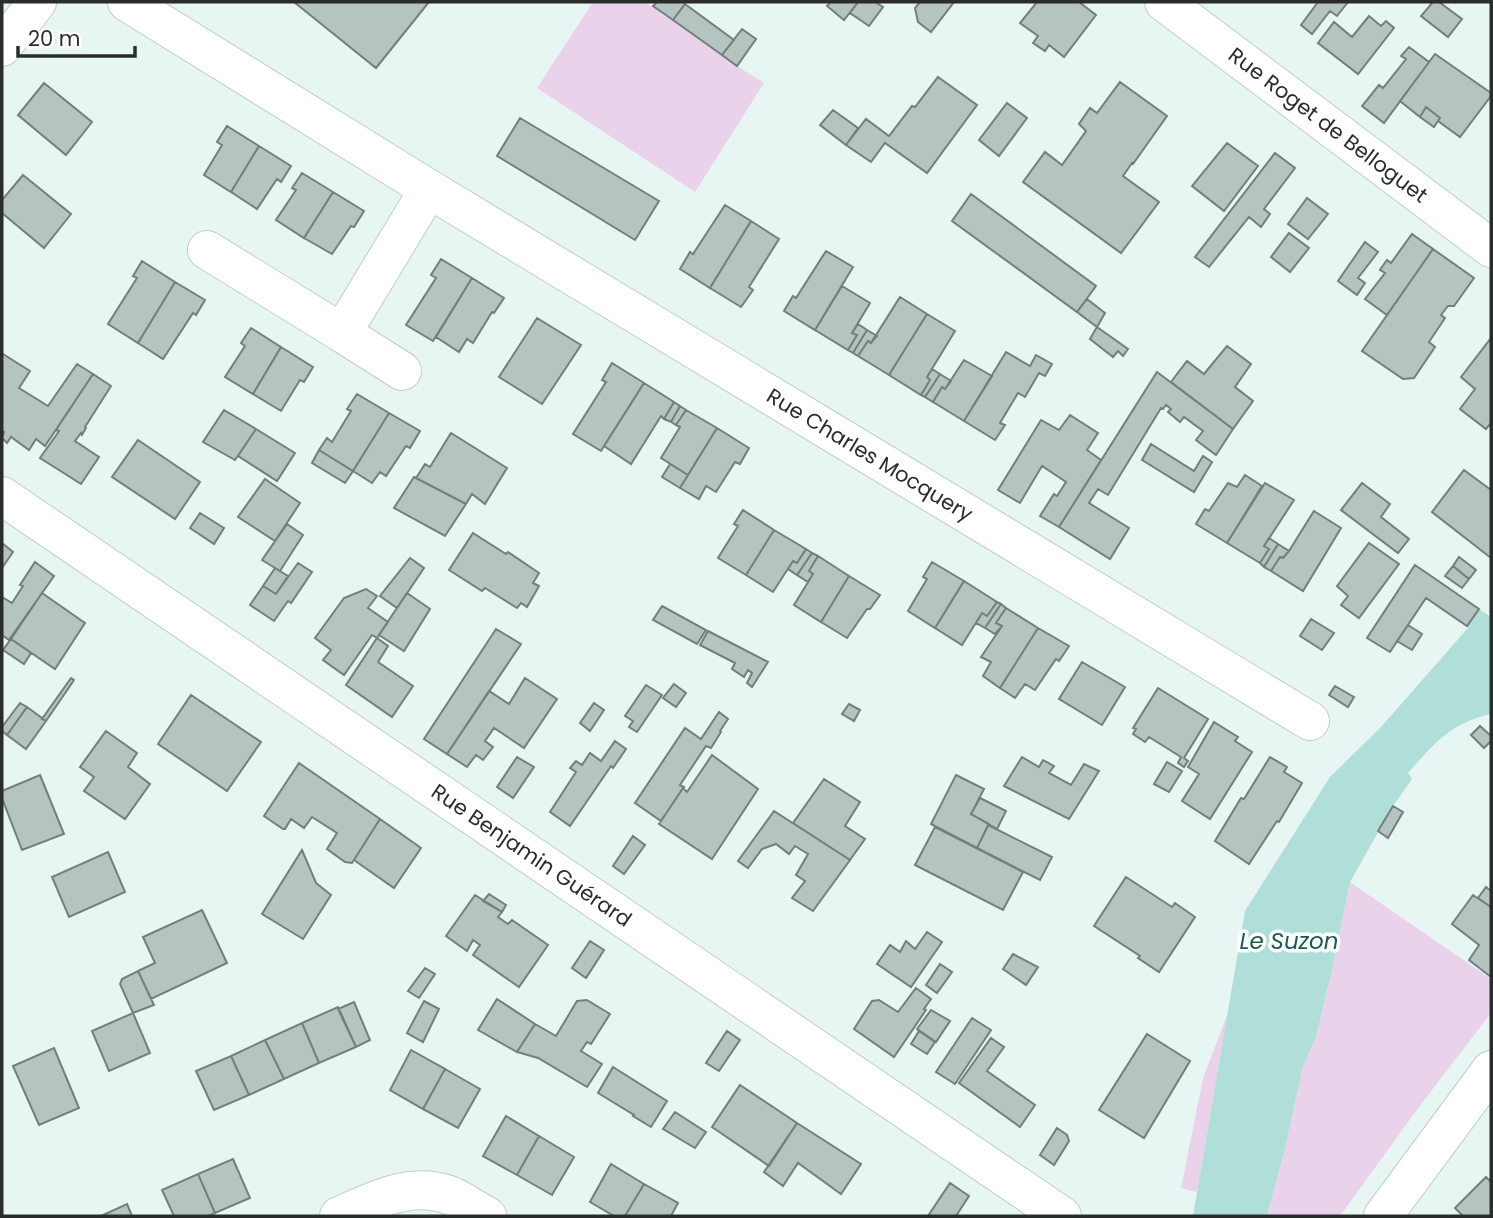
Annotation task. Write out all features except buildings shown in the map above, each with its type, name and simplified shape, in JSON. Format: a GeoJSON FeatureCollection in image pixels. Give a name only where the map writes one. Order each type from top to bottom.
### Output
{"type":"FeatureCollection","features":[{"type":"Feature","properties":{"kind":"street"},"geometry":{"type":"LineString","coordinates":[[2,47],[37,2]]}},
{"type":"Feature","properties":{"kind":"street","name":"Rue Charles Mocquery"},"geometry":{"type":"LineString","coordinates":[[127,2],[1310,721]]}},
{"type":"Feature","properties":{"kind":"street","name":"Rue Roget de Belloguet"},"geometry":{"type":"LineString","coordinates":[[1164,2],[1491,248]]}},
{"type":"Feature","properties":{"kind":"street"},"geometry":{"type":"LineString","coordinates":[[342,333],[429,188]]}},
{"type":"Feature","properties":{"kind":"street"},"geometry":{"type":"LineString","coordinates":[[207,250],[402,371]]}},
{"type":"Feature","properties":{"kind":"street","name":"Rue Benjamin Guérard"},"geometry":{"type":"LineString","coordinates":[[2,496],[1062,1216]]}},
{"type":"Feature","properties":{"kind":"street"},"geometry":{"type":"LineString","coordinates":[[1383,1216],[1491,1070]]}},
{"type":"Feature","properties":{"kind":"street"},"geometry":{"type":"LineString","coordinates":[[339,1216],[392,1193],[419,1190],[448,1195],[487,1216]]}},
{"type":"Feature","properties":{"kind":"shaded area"},"geometry":{"type":"Polygon","coordinates":[[[593,2],[645,2],[764,83],[695,192],[537,88],[593,2]]]}},
{"type":"Feature","properties":{"kind":"shaded area"},"geometry":{"type":"Polygon","coordinates":[[[1350,882],[1491,979],[1491,1013],[1340,1216],[1267,1216],[1303,1066],[1316,1037],[1350,882]]]}},
{"type":"Feature","properties":{"kind":"shaded area"},"geometry":{"type":"Polygon","coordinates":[[[1228,1013],[1197,1192],[1181,1188],[1203,1078],[1228,1013]]]}},
{"type":"Feature","properties":{"kind":"water","name":"Le Suzon"},"geometry":{"type":"Polygon","coordinates":[[[1479,609],[1491,617],[1491,714],[1464,723],[1444,736],[1408,773],[1412,779],[1393,806],[1350,882],[1316,1037],[1303,1066],[1267,1216],[1193,1216],[1245,911],[1330,777],[1381,727],[1468,628],[1479,609]]]}}]}
